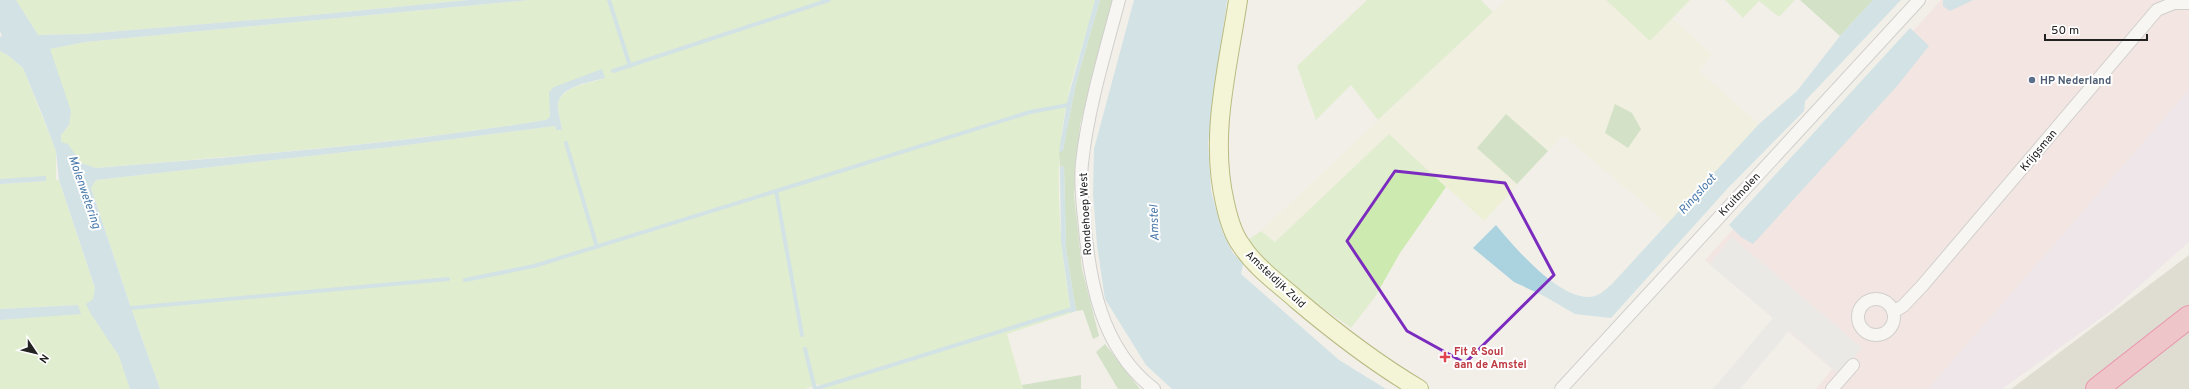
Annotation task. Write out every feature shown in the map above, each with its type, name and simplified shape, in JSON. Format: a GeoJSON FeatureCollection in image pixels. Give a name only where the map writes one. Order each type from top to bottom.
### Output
{"type":"FeatureCollection","features":[{"type":"Feature","properties":{"kind":"highway"},"geometry":{"type":"LineString","coordinates":[[2097,389],[2189,317]]}},
{"type":"Feature","properties":{"kind":"street","name":"Rondehoep West"},"geometry":{"type":"LineString","coordinates":[[1119,0],[1097,83],[1082,164],[1087,259],[1097,304],[1117,347],[1144,381],[1154,389]]}},
{"type":"Feature","properties":{"kind":"street","name":"Amsteldijk Zuid"},"geometry":{"type":"LineString","coordinates":[[1238,0],[1226,65],[1218,131],[1222,190],[1228,217],[1235,234],[1241,246],[1264,271],[1336,333],[1375,362],[1418,389]]}},
{"type":"Feature","properties":{"kind":"street","name":"Kruitmolen"},"geometry":{"type":"LineString","coordinates":[[1561,389],[1919,0]]}},
{"type":"Feature","properties":{"kind":"street","name":"Krijgsman"},"geometry":{"type":"LineString","coordinates":[[1893,312],[1903,306],[1922,286],[2157,10],[2174,3],[2189,3]]}},
{"type":"Feature","properties":{"kind":"street"},"geometry":{"type":"LineString","coordinates":[[1832,389],[1853,365]]}},
{"type":"Feature","properties":{"kind":"highlighted area"},"geometry":{"type":"Polygon","coordinates":[[[1395,171],[1505,183],[1554,275],[1465,363],[1407,331],[1347,241],[1395,171]]]}},
{"type":"Feature","properties":{"kind":"shaded area"},"geometry":{"type":"Polygon","coordinates":[[[1506,0],[1606,0],[1650,41],[1672,18],[1712,54],[1699,71],[1759,124],[1668,224],[1563,135],[1484,221],[1389,134],[1275,242],[1261,231],[1506,0]]]}},
{"type":"Feature","properties":{"kind":"shaded area"},"geometry":{"type":"Polygon","coordinates":[[[1941,0],[2189,0],[2189,90],[1928,389],[1816,389],[1832,369],[1705,260],[1941,0]]]}},
{"type":"Feature","properties":{"kind":"shaded area"},"geometry":{"type":"Polygon","coordinates":[[[2189,90],[2189,242],[2111,311],[2002,389],[1928,389],[2189,90]]]}},
{"type":"Feature","properties":{"kind":"shaded area"},"geometry":{"type":"Polygon","coordinates":[[[1732,237],[1862,348],[1839,374],[1789,331],[1740,389],[1713,389],[1773,318],[1709,264],[1732,237]]]}},
{"type":"Feature","properties":{"kind":"shaded area"},"geometry":{"type":"Polygon","coordinates":[[[2189,255],[2189,389],[2011,389],[2189,255]]]}},
{"type":"Feature","properties":{"kind":"green space"},"geometry":{"type":"Polygon","coordinates":[[[16,0],[468,0],[313,15],[84,34],[38,35],[16,0]]]}},
{"type":"Feature","properties":{"kind":"green space"},"geometry":{"type":"Polygon","coordinates":[[[529,0],[1095,0],[1070,89],[1062,128],[1059,208],[1071,313],[1007,334],[1023,389],[818,389],[819,384],[805,389],[160,389],[91,188],[96,180],[399,146],[555,126],[556,130],[562,130],[558,105],[564,93],[577,86],[605,78],[554,87],[550,106],[550,117],[546,120],[434,136],[378,142],[96,168],[84,166],[61,142],[61,135],[69,125],[50,49],[85,42],[529,0]]]}},
{"type":"Feature","properties":{"kind":"green space"},"geometry":{"type":"Polygon","coordinates":[[[1100,0],[1113,0],[1080,125],[1074,195],[1082,269],[1099,336],[1093,339],[1083,310],[1076,311],[1066,249],[1064,166],[1060,167],[1059,152],[1063,150],[1076,83],[1100,0]]]}},
{"type":"Feature","properties":{"kind":"green space"},"geometry":{"type":"Polygon","coordinates":[[[1367,0],[1481,0],[1493,12],[1378,120],[1351,85],[1316,120],[1297,66],[1367,0]]]}},
{"type":"Feature","properties":{"kind":"green space"},"geometry":{"type":"Polygon","coordinates":[[[1606,0],[1690,0],[1650,41],[1606,0]]]}},
{"type":"Feature","properties":{"kind":"green space"},"geometry":{"type":"Polygon","coordinates":[[[1725,0],[1795,0],[1779,17],[1759,1],[1743,18],[1725,0]]]}},
{"type":"Feature","properties":{"kind":"green space"},"geometry":{"type":"Polygon","coordinates":[[[1800,0],[1873,0],[1840,36],[1800,0]]]}},
{"type":"Feature","properties":{"kind":"green space"},"geometry":{"type":"Polygon","coordinates":[[[0,51],[9,56],[23,68],[56,151],[56,180],[59,180],[95,288],[95,306],[102,323],[120,356],[130,389],[0,389],[0,320],[80,313],[77,305],[0,309],[0,184],[46,181],[46,177],[0,179],[0,51]]]}},
{"type":"Feature","properties":{"kind":"green space"},"geometry":{"type":"Polygon","coordinates":[[[1615,104],[1632,113],[1641,129],[1628,148],[1605,133],[1615,104]]]}},
{"type":"Feature","properties":{"kind":"green space"},"geometry":{"type":"Polygon","coordinates":[[[1506,114],[1548,151],[1517,184],[1477,148],[1506,114]]]}},
{"type":"Feature","properties":{"kind":"green space"},"geometry":{"type":"Polygon","coordinates":[[[1389,134],[1446,187],[1400,253],[1375,297],[1351,328],[1285,281],[1255,251],[1248,240],[1261,231],[1275,242],[1389,134]]]}},
{"type":"Feature","properties":{"kind":"green space"},"geometry":{"type":"Polygon","coordinates":[[[1105,344],[1140,389],[1118,389],[1096,352],[1105,344]]]}},
{"type":"Feature","properties":{"kind":"green space"},"geometry":{"type":"Polygon","coordinates":[[[1081,375],[1081,389],[1023,389],[1022,385],[1081,375]]]}},
{"type":"Feature","properties":{"kind":"water","name":"Molenwetering"},"geometry":{"type":"Polygon","coordinates":[[[0,0],[16,0],[38,35],[84,34],[313,15],[468,0],[529,0],[85,42],[50,49],[71,111],[69,125],[61,135],[61,142],[68,144],[81,163],[96,168],[378,143],[546,120],[550,117],[549,92],[554,87],[602,69],[605,78],[584,83],[564,93],[558,105],[562,130],[556,130],[555,126],[399,146],[96,180],[91,188],[160,389],[130,389],[119,356],[86,304],[93,299],[95,288],[59,180],[56,151],[42,114],[23,68],[9,56],[0,51],[0,37],[2,36],[0,31],[0,0]]]}},
{"type":"Feature","properties":{"kind":"water"},"geometry":{"type":"Polygon","coordinates":[[[1095,0],[1100,0],[1076,83],[1063,151],[1059,152],[1067,102],[1095,0]]]}},
{"type":"Feature","properties":{"kind":"water","name":"Amstel"},"geometry":{"type":"Polygon","coordinates":[[[1134,0],[1227,0],[1208,143],[1211,191],[1222,231],[1233,253],[1243,264],[1241,274],[1339,360],[1386,389],[1172,389],[1146,365],[1105,299],[1097,245],[1093,194],[1094,149],[1134,0]]]}},
{"type":"Feature","properties":{"kind":"water","name":"Ringsloot"},"geometry":{"type":"Polygon","coordinates":[[[1873,0],[1901,0],[1805,101],[1804,111],[1727,189],[1611,318],[1575,314],[1544,296],[1514,282],[1473,248],[1496,225],[1525,258],[1550,280],[1563,289],[1576,295],[1588,297],[1601,293],[1612,284],[1759,124],[1797,91],[1840,36],[1873,0]]]}},
{"type":"Feature","properties":{"kind":"water"},"geometry":{"type":"Polygon","coordinates":[[[1943,0],[1973,0],[1950,11],[1943,6],[1943,0]]]}},
{"type":"Feature","properties":{"kind":"water"},"geometry":{"type":"Polygon","coordinates":[[[1910,28],[1929,46],[1897,86],[1753,244],[1741,237],[1729,225],[1910,28]]]}},
{"type":"Feature","properties":{"kind":"water"},"geometry":{"type":"Polygon","coordinates":[[[1064,166],[1066,249],[1076,311],[1071,313],[1061,242],[1060,167],[1064,166]]]}},
{"type":"Feature","properties":{"kind":"water"},"geometry":{"type":"Polygon","coordinates":[[[46,176],[46,181],[0,184],[0,179],[46,176]]]}},
{"type":"Feature","properties":{"kind":"water"},"geometry":{"type":"Polygon","coordinates":[[[78,305],[81,314],[0,320],[0,309],[78,305]]]}},
{"type":"Feature","properties":{"kind":"waterway"},"geometry":{"type":"LineString","coordinates":[[609,0],[630,66]]}},
{"type":"Feature","properties":{"kind":"waterway"},"geometry":{"type":"LineString","coordinates":[[613,71],[829,0]]}},
{"type":"Feature","properties":{"kind":"waterway"},"geometry":{"type":"LineString","coordinates":[[802,335],[776,191],[1030,112],[1068,105]]}},
{"type":"Feature","properties":{"kind":"waterway"},"geometry":{"type":"LineString","coordinates":[[566,143],[597,247]]}},
{"type":"Feature","properties":{"kind":"waterway"},"geometry":{"type":"LineString","coordinates":[[465,280],[534,266],[776,191]]}},
{"type":"Feature","properties":{"kind":"waterway"},"geometry":{"type":"LineString","coordinates":[[131,308],[448,279]]}},
{"type":"Feature","properties":{"kind":"waterway"},"geometry":{"type":"LineString","coordinates":[[815,389],[1072,309]]}},
{"type":"Feature","properties":{"kind":"waterway"},"geometry":{"type":"LineString","coordinates":[[805,349],[815,389]]}},
{"type":"Feature","properties":{"kind":"place","name":"HP Nederland"},"geometry":{"type":"Point","coordinates":[2032,80]}},
{"type":"Feature","properties":{"kind":"place","name":"Fit & Soul aan de Amstel"},"geometry":{"type":"Point","coordinates":[1445,357]}}]}
